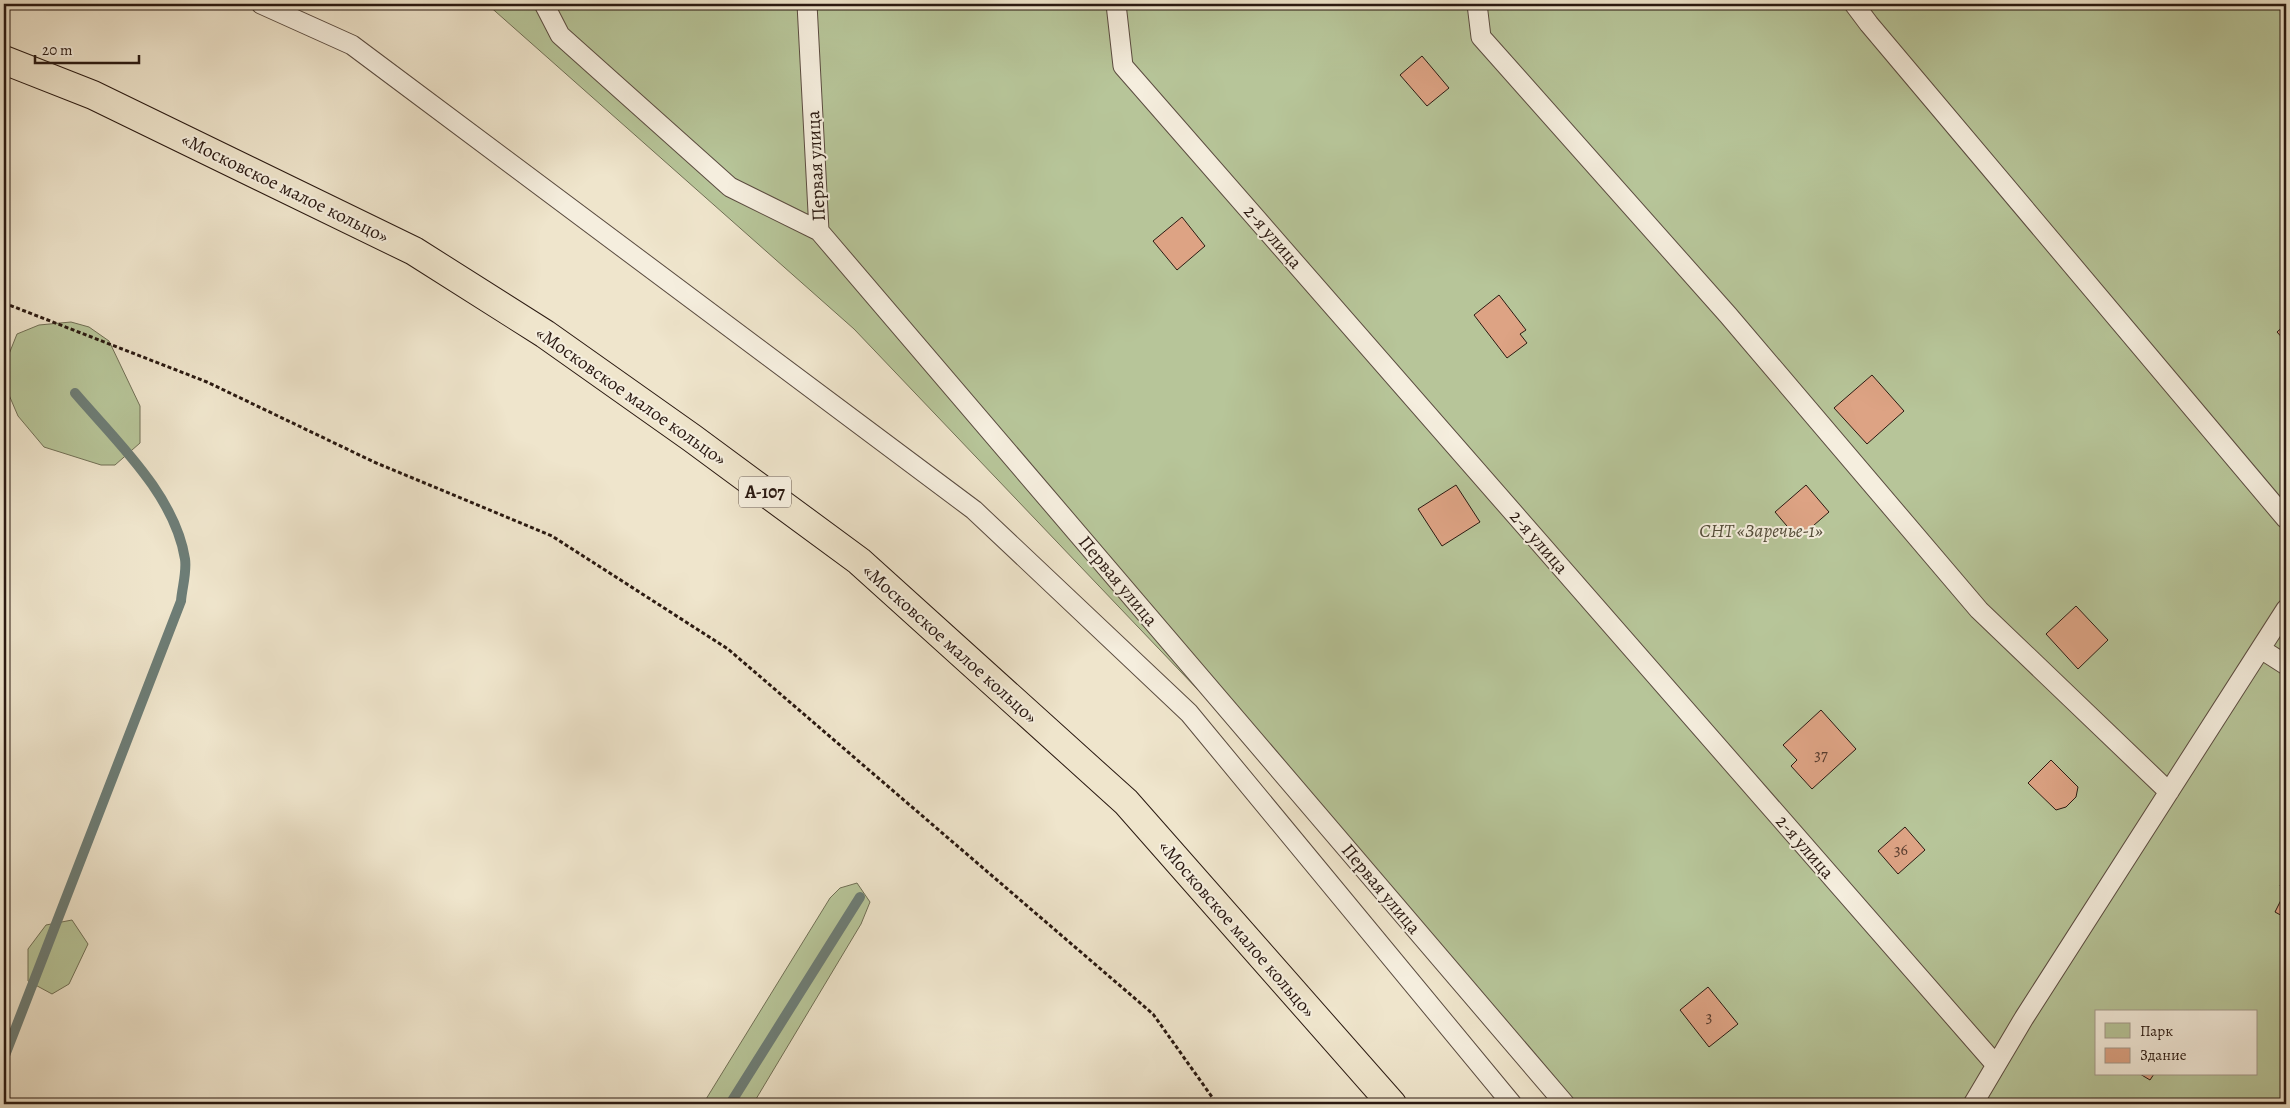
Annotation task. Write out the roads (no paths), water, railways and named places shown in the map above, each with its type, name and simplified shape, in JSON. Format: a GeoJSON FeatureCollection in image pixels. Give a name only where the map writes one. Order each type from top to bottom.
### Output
{"type":"FeatureCollection","features":[{"type":"Feature","properties":{"kind":"highway","name":"«Московское малое кольцо»"},"geometry":{"type":"LineString","coordinates":[[4,60],[93,95],[414,251],[545,334],[692,438],[859,561],[1126,802],[1392,1104]]}},
{"type":"Feature","properties":{"kind":"lane"},"geometry":{"type":"LineString","coordinates":[[261,4],[352,45],[974,510],[1189,713],[1512,1104]]}},
{"type":"Feature","properties":{"kind":"lane"},"geometry":{"type":"LineString","coordinates":[[544,4],[560,35],[730,187],[819,231]]}},
{"type":"Feature","properties":{"kind":"lane","name":"Первая улица"},"geometry":{"type":"LineString","coordinates":[[807,4],[819,231],[1565,1104]]}},
{"type":"Feature","properties":{"kind":"lane","name":"2-я улица"},"geometry":{"type":"LineString","coordinates":[[1116,4],[1123,66],[1996,1065]]}},
{"type":"Feature","properties":{"kind":"lane"},"geometry":{"type":"LineString","coordinates":[[1477,4],[1481,36],[1728,315],[1980,610],[2169,792]]}},
{"type":"Feature","properties":{"kind":"lane"},"geometry":{"type":"LineString","coordinates":[[1854,4],[2286,519]]}},
{"type":"Feature","properties":{"kind":"lane"},"geometry":{"type":"LineString","coordinates":[[1973,1104],[2024,1018],[2286,609]]}},
{"type":"Feature","properties":{"kind":"lane"},"geometry":{"type":"LineString","coordinates":[[2261,649],[2286,665]]}},
{"type":"Feature","properties":{"kind":"waterway"},"geometry":{"type":"LineString","coordinates":[[4,1058],[181,601],[185,575],[185,559],[179,535],[157,491],[142,470],[75,393]]}},
{"type":"Feature","properties":{"kind":"waterway"},"geometry":{"type":"LineString","coordinates":[[730,1104],[860,897]]}},
{"type":"Feature","properties":{"kind":"park label","name":"СНТ «Заречье-1»"},"geometry":{"type":"Point","coordinates":[1761,531]}}]}
